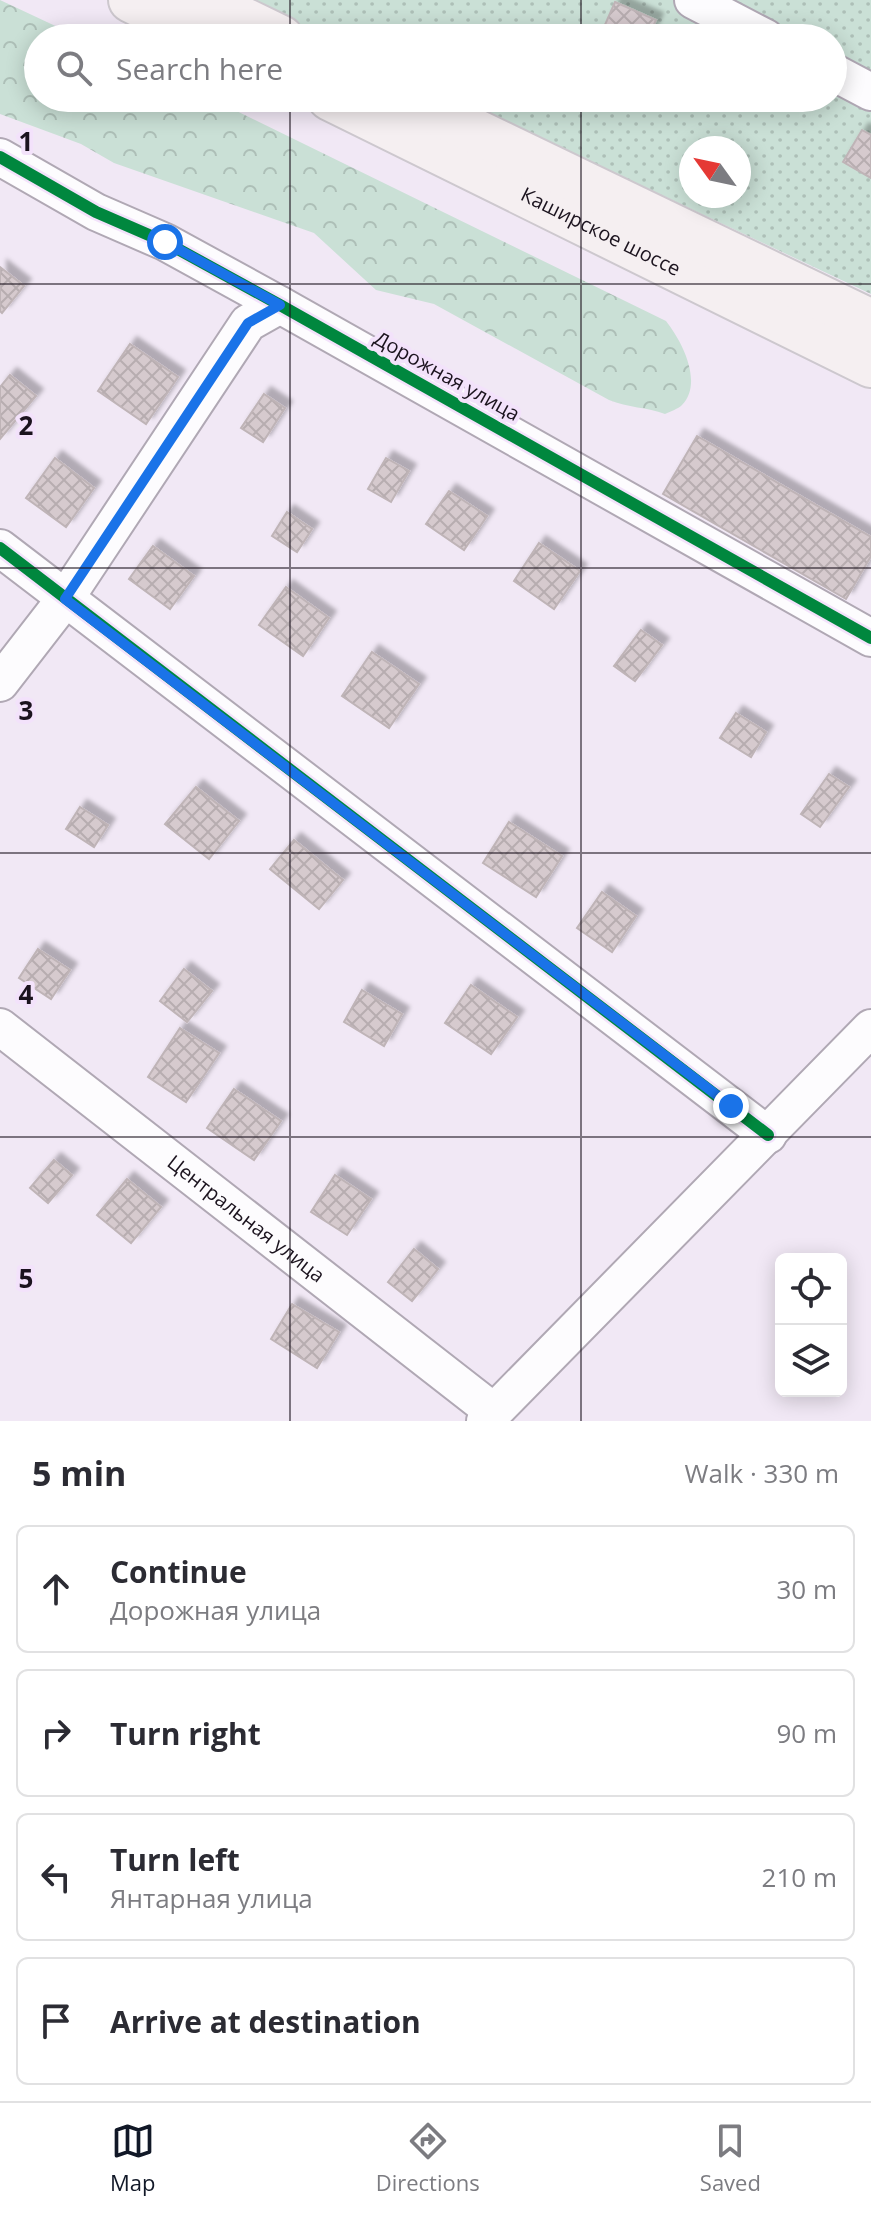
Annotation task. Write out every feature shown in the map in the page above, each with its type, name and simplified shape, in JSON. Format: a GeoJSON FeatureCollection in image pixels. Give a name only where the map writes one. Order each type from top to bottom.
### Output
{"type":"FeatureCollection","features":[{"type":"Feature","properties":{"kind":"main road"},"geometry":{"type":"LineString","coordinates":[[131,0],[180,24]]}},
{"type":"Feature","properties":{"kind":"main road"},"geometry":{"type":"LineString","coordinates":[[202,0],[252,24]]}},
{"type":"Feature","properties":{"kind":"main road","name":"Каширское шоссе"},"geometry":{"type":"LineString","coordinates":[[358,112],[871,365]]}},
{"type":"Feature","properties":{"kind":"main road","name":"Каширское шоссе"},"geometry":{"type":"LineString","coordinates":[[435,112],[871,322]]}},
{"type":"Feature","properties":{"kind":"street"},"geometry":{"type":"LineString","coordinates":[[693,0],[739,24]]}},
{"type":"Feature","properties":{"kind":"street"},"geometry":{"type":"LineString","coordinates":[[847,79],[871,92]]}},
{"type":"Feature","properties":{"kind":"street","name":"Дорожная улица"},"geometry":{"type":"LineString","coordinates":[[0,157],[96,212],[165,242],[280,305],[871,638]]}},
{"type":"Feature","properties":{"kind":"street"},"geometry":{"type":"LineString","coordinates":[[0,683],[65,599],[248,323],[280,305]]}},
{"type":"Feature","properties":{"kind":"street"},"geometry":{"type":"LineString","coordinates":[[0,548],[768,1135]]}},
{"type":"Feature","properties":{"kind":"street","name":"Центральная улица"},"geometry":{"type":"LineString","coordinates":[[0,1027],[490,1416]]}},
{"type":"Feature","properties":{"kind":"street"},"geometry":{"type":"LineString","coordinates":[[490,1416],[871,1028]]}},
{"type":"Feature","properties":{"kind":"green space"},"geometry":{"type":"Polygon","coordinates":[[[0,0],[51,24],[24,24],[24,112],[239,112],[666,321],[688,362],[691,385],[688,396],[680,406],[665,414],[609,400],[434,304],[376,290],[314,233],[114,163],[81,144],[0,114],[0,0]]]}},
{"type":"Feature","properties":{"kind":"green space"},"geometry":{"type":"Polygon","coordinates":[[[248,0],[871,0],[871,294],[689,208],[751,208],[751,136],[679,136],[679,203],[486,112],[847,112],[847,24],[299,24],[248,0]]]}},
{"type":"Feature","properties":{"kind":"building"},"geometry":{"type":"Polygon","coordinates":[[[615,2],[656,20],[654,24],[605,24],[615,2]]]}},
{"type":"Feature","properties":{"kind":"building"},"geometry":{"type":"Polygon","coordinates":[[[862,130],[871,135],[871,178],[843,162],[862,130]]]}},
{"type":"Feature","properties":{"kind":"building"},"geometry":{"type":"Polygon","coordinates":[[[0,267],[24,286],[2,313],[0,311],[0,267]]]}},
{"type":"Feature","properties":{"kind":"building"},"geometry":{"type":"Polygon","coordinates":[[[130,344],[178,377],[146,424],[98,391],[130,344]]]}},
{"type":"Feature","properties":{"kind":"building"},"geometry":{"type":"Polygon","coordinates":[[[10,375],[36,396],[0,439],[0,387],[10,375]]]}},
{"type":"Feature","properties":{"kind":"building"},"geometry":{"type":"Polygon","coordinates":[[[264,394],[285,408],[263,442],[241,428],[264,394]]]}},
{"type":"Feature","properties":{"kind":"building"},"geometry":{"type":"Polygon","coordinates":[[[697,436],[871,537],[871,556],[846,599],[663,494],[697,436]]]}},
{"type":"Feature","properties":{"kind":"building"},"geometry":{"type":"Polygon","coordinates":[[[55,458],[94,488],[66,527],[26,498],[55,458]]]}},
{"type":"Feature","properties":{"kind":"building"},"geometry":{"type":"Polygon","coordinates":[[[386,458],[409,471],[391,502],[368,489],[386,458]]]}},
{"type":"Feature","properties":{"kind":"building"},"geometry":{"type":"Polygon","coordinates":[[[449,491],[487,516],[464,550],[426,524],[449,491]]]}},
{"type":"Feature","properties":{"kind":"building"},"geometry":{"type":"Polygon","coordinates":[[[287,512],[312,529],[297,552],[272,536],[287,512]]]}},
{"type":"Feature","properties":{"kind":"building"},"geometry":{"type":"Polygon","coordinates":[[[539,543],[580,571],[554,609],[514,581],[539,543]]]}},
{"type":"Feature","properties":{"kind":"building"},"geometry":{"type":"Polygon","coordinates":[[[153,546],[194,576],[170,609],[129,579],[153,546]]]}},
{"type":"Feature","properties":{"kind":"building"},"geometry":{"type":"Polygon","coordinates":[[[286,587],[329,618],[303,656],[259,625],[286,587]]]}},
{"type":"Feature","properties":{"kind":"building"},"geometry":{"type":"Polygon","coordinates":[[[641,630],[662,645],[635,681],[614,666],[641,630]]]}},
{"type":"Feature","properties":{"kind":"building"},"geometry":{"type":"Polygon","coordinates":[[[372,652],[419,684],[389,728],[342,696],[372,652]]]}},
{"type":"Feature","properties":{"kind":"building"},"geometry":{"type":"Polygon","coordinates":[[[736,713],[766,732],[751,757],[720,738],[736,713]]]}},
{"type":"Feature","properties":{"kind":"building"},"geometry":{"type":"Polygon","coordinates":[[[829,774],[849,787],[820,827],[801,814],[829,774]]]}},
{"type":"Feature","properties":{"kind":"building"},"geometry":{"type":"Polygon","coordinates":[[[196,787],[239,821],[209,859],[165,824],[196,787]]]}},
{"type":"Feature","properties":{"kind":"building"},"geometry":{"type":"Polygon","coordinates":[[[80,807],[108,825],[94,847],[66,829],[80,807]]]}},
{"type":"Feature","properties":{"kind":"building"},"geometry":{"type":"Polygon","coordinates":[[[509,822],[562,856],[536,897],[483,863],[509,822]]]}},
{"type":"Feature","properties":{"kind":"building"},"geometry":{"type":"Polygon","coordinates":[[[294,840],[343,880],[319,909],[270,869],[294,840]]]}},
{"type":"Feature","properties":{"kind":"building"},"geometry":{"type":"Polygon","coordinates":[[[602,892],[636,916],[612,952],[577,928],[602,892]]]}},
{"type":"Feature","properties":{"kind":"building"},"geometry":{"type":"Polygon","coordinates":[[[38,949],[70,970],[51,999],[19,978],[38,949]]]}},
{"type":"Feature","properties":{"kind":"building"},"geometry":{"type":"Polygon","coordinates":[[[184,969],[212,991],[187,1022],[160,1001],[184,969]]]}},
{"type":"Feature","properties":{"kind":"building"},"geometry":{"type":"Polygon","coordinates":[[[471,985],[517,1017],[491,1054],[445,1023],[471,985]]]}},
{"type":"Feature","properties":{"kind":"building"},"geometry":{"type":"Polygon","coordinates":[[[362,990],[402,1014],[384,1046],[344,1022],[362,990]]]}},
{"type":"Feature","properties":{"kind":"building"},"geometry":{"type":"Polygon","coordinates":[[[180,1028],[219,1053],[186,1102],[148,1077],[180,1028]]]}},
{"type":"Feature","properties":{"kind":"building"},"geometry":{"type":"Polygon","coordinates":[[[234,1089],[281,1121],[254,1160],[207,1128],[234,1089]]]}},
{"type":"Feature","properties":{"kind":"building"},"geometry":{"type":"Polygon","coordinates":[[[54,1160],[72,1175],[48,1203],[30,1188],[54,1160]]]}},
{"type":"Feature","properties":{"kind":"building"},"geometry":{"type":"Polygon","coordinates":[[[335,1175],[371,1199],[347,1235],[311,1212],[335,1175]]]}},
{"type":"Feature","properties":{"kind":"building"},"geometry":{"type":"Polygon","coordinates":[[[127,1179],[161,1207],[131,1243],[97,1215],[127,1179]]]}},
{"type":"Feature","properties":{"kind":"building"},"geometry":{"type":"Polygon","coordinates":[[[414,1249],[438,1269],[412,1301],[388,1282],[414,1249]]]}},
{"type":"Feature","properties":{"kind":"building"},"geometry":{"type":"Polygon","coordinates":[[[292,1304],[339,1332],[317,1368],[271,1339],[292,1304]]]}},
{"type":"Feature","properties":{"kind":"cycle path"},"geometry":{"type":"LineString","coordinates":[[0,157],[96,212],[165,242],[280,305],[871,638]]}},
{"type":"Feature","properties":{"kind":"cycle path"},"geometry":{"type":"LineString","coordinates":[[0,548],[768,1135]]}},
{"type":"Feature","properties":{"kind":"route"},"geometry":{"type":"LineString","coordinates":[[165,242],[280,305],[248,323],[65,599],[731,1106]]}}]}
